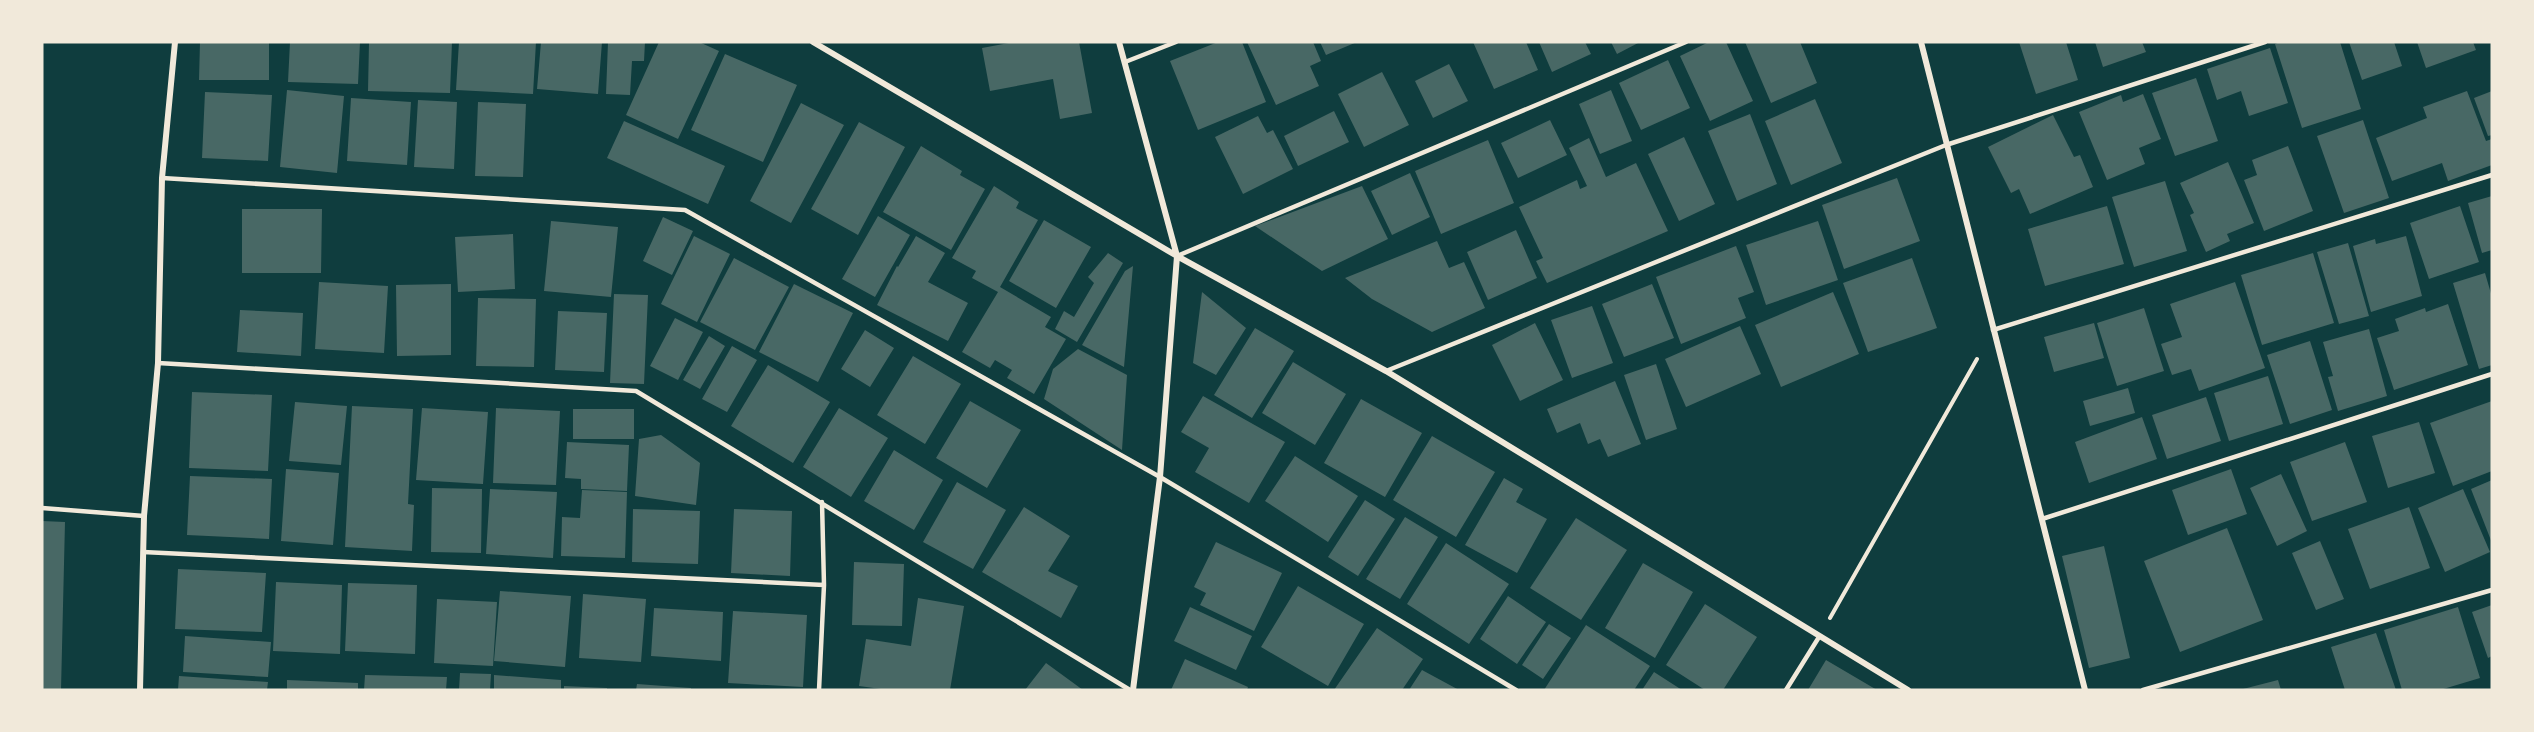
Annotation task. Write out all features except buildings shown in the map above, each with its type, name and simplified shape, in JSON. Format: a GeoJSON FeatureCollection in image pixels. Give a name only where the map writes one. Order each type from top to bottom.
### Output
{"type":"FeatureCollection","features":[{"type":"Feature","properties":{"kind":"street"},"geometry":{"type":"LineString","coordinates":[[140,690],[144,516],[158,363],[162,178],[175,42]]}},
{"type":"Feature","properties":{"kind":"street"},"geometry":{"type":"LineString","coordinates":[[813,42],[1177,256],[1386,371],[1908,690]]}},
{"type":"Feature","properties":{"kind":"street"},"geometry":{"type":"LineString","coordinates":[[1119,42],[1177,256],[1160,477],[1131,690]]}},
{"type":"Feature","properties":{"kind":"street"},"geometry":{"type":"LineString","coordinates":[[1921,42],[2085,690]]}},
{"type":"Feature","properties":{"kind":"lane"},"geometry":{"type":"LineString","coordinates":[[1125,62],[1176,42]]}},
{"type":"Feature","properties":{"kind":"lane"},"geometry":{"type":"LineString","coordinates":[[1177,256],[1686,42]]}},
{"type":"Feature","properties":{"kind":"lane"},"geometry":{"type":"LineString","coordinates":[[1386,371],[1946,145],[2265,42]]}},
{"type":"Feature","properties":{"kind":"lane"},"geometry":{"type":"LineString","coordinates":[[1994,330],[2492,176]]}},
{"type":"Feature","properties":{"kind":"lane"},"geometry":{"type":"LineString","coordinates":[[162,178],[686,210],[1160,477],[1516,690]]}},
{"type":"Feature","properties":{"kind":"lane"},"geometry":{"type":"LineString","coordinates":[[158,363],[636,391],[1131,690]]}},
{"type":"Feature","properties":{"kind":"lane"},"geometry":{"type":"LineString","coordinates":[[2042,519],[2492,374]]}},
{"type":"Feature","properties":{"kind":"lane"},"geometry":{"type":"LineString","coordinates":[[819,690],[824,585],[822,502]]}},
{"type":"Feature","properties":{"kind":"lane"},"geometry":{"type":"LineString","coordinates":[[42,508],[144,516]]}},
{"type":"Feature","properties":{"kind":"lane"},"geometry":{"type":"LineString","coordinates":[[143,552],[824,585]]}},
{"type":"Feature","properties":{"kind":"lane"},"geometry":{"type":"LineString","coordinates":[[2143,690],[2492,591]]}},
{"type":"Feature","properties":{"kind":"lane"},"geometry":{"type":"LineString","coordinates":[[1786,690],[1819,637]]}},
{"type":"Feature","properties":{"kind":"path"},"geometry":{"type":"LineString","coordinates":[[1819,637],[1994,330]]}}]}
